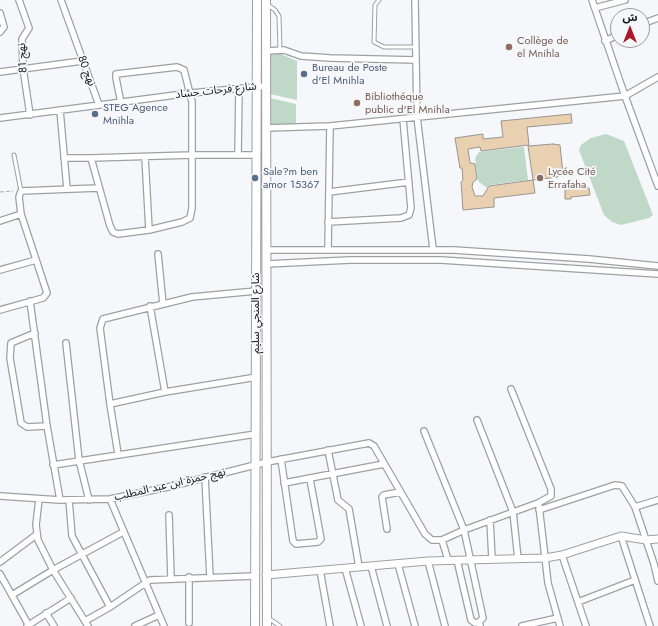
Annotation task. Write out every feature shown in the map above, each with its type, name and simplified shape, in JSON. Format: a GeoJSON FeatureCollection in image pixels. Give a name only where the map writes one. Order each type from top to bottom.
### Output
{"type":"FeatureCollection","features":[{"type":"Feature","properties":{"kind":"main road","name":"شارع المنجي سليم"},"geometry":{"type":"LineString","coordinates":[[255,626],[254,576],[257,464],[257,0]]}},
{"type":"Feature","properties":{"kind":"main road","name":"شارع المنجي سليم"},"geometry":{"type":"LineString","coordinates":[[266,2],[267,626]]}},
{"type":"Feature","properties":{"kind":"street","name":"نهج 81"},"geometry":{"type":"LineString","coordinates":[[20,0],[29,26],[29,30],[22,39],[23,68],[30,114]]}},
{"type":"Feature","properties":{"kind":"street","name":"نهج 80"},"geometry":{"type":"LineString","coordinates":[[61,0],[73,38],[98,105]]}},
{"type":"Feature","properties":{"kind":"street"},"geometry":{"type":"LineString","coordinates":[[416,0],[417,117],[433,249]]}},
{"type":"Feature","properties":{"kind":"street"},"geometry":{"type":"LineString","coordinates":[[592,0],[605,41],[657,183]]}},
{"type":"Feature","properties":{"kind":"street"},"geometry":{"type":"LineString","coordinates":[[595,8],[625,0]]}},
{"type":"Feature","properties":{"kind":"street"},"geometry":{"type":"LineString","coordinates":[[0,13],[4,24],[3,30],[0,32]]}},
{"type":"Feature","properties":{"kind":"street"},"geometry":{"type":"LineString","coordinates":[[605,41],[610,39]]}},
{"type":"Feature","properties":{"kind":"street"},"geometry":{"type":"LineString","coordinates":[[266,51],[280,50],[312,57],[416,60]]}},
{"type":"Feature","properties":{"kind":"street"},"geometry":{"type":"LineString","coordinates":[[0,72],[82,61]]}},
{"type":"Feature","properties":{"kind":"street"},"geometry":{"type":"LineString","coordinates":[[91,158],[98,188],[113,232],[126,234],[149,230],[182,222],[190,218],[192,208],[191,93],[186,73],[182,67],[120,72],[115,76],[121,103]]}},
{"type":"Feature","properties":{"kind":"street"},"geometry":{"type":"LineString","coordinates":[[266,128],[330,126],[625,96],[658,77]]}},
{"type":"Feature","properties":{"kind":"street","name":"شارع فرحات حشاد"},"geometry":{"type":"LineString","coordinates":[[0,118],[191,93],[266,86]]}},
{"type":"Feature","properties":{"kind":"street"},"geometry":{"type":"LineString","coordinates":[[238,155],[239,88]]}},
{"type":"Feature","properties":{"kind":"street"},"geometry":{"type":"LineString","coordinates":[[60,110],[67,189]]}},
{"type":"Feature","properties":{"kind":"street"},"geometry":{"type":"LineString","coordinates":[[328,222],[406,217],[410,212],[403,119]]}},
{"type":"Feature","properties":{"kind":"street"},"geometry":{"type":"LineString","coordinates":[[328,249],[330,126]]}},
{"type":"Feature","properties":{"kind":"street"},"geometry":{"type":"LineString","coordinates":[[64,158],[256,155]]}},
{"type":"Feature","properties":{"kind":"street"},"geometry":{"type":"LineString","coordinates":[[145,157],[149,230]]}},
{"type":"Feature","properties":{"kind":"street"},"geometry":{"type":"LineString","coordinates":[[329,192],[408,182]]}},
{"type":"Feature","properties":{"kind":"street"},"geometry":{"type":"LineString","coordinates":[[0,310],[43,298],[47,293],[21,214],[21,191],[98,188]]}},
{"type":"Feature","properties":{"kind":"street"},"geometry":{"type":"LineString","coordinates":[[0,221],[21,214]]}},
{"type":"Feature","properties":{"kind":"street"},"geometry":{"type":"LineString","coordinates":[[266,250],[433,249],[486,251],[658,266]]}},
{"type":"Feature","properties":{"kind":"street"},"geometry":{"type":"LineString","coordinates":[[486,251],[486,261]]}},
{"type":"Feature","properties":{"kind":"street"},"geometry":{"type":"LineString","coordinates":[[158,254],[163,304]]}},
{"type":"Feature","properties":{"kind":"street"},"geometry":{"type":"LineString","coordinates":[[0,270],[36,260]]}},
{"type":"Feature","properties":{"kind":"street"},"geometry":{"type":"LineString","coordinates":[[266,264],[350,260],[486,261],[658,274]]}},
{"type":"Feature","properties":{"kind":"street"},"geometry":{"type":"LineString","coordinates":[[118,454],[110,404],[101,322],[106,317],[150,306],[212,294],[256,291]]}},
{"type":"Feature","properties":{"kind":"street"},"geometry":{"type":"LineString","coordinates":[[30,301],[47,426],[60,500]]}},
{"type":"Feature","properties":{"kind":"street"},"geometry":{"type":"LineString","coordinates":[[150,306],[165,392]]}},
{"type":"Feature","properties":{"kind":"street"},"geometry":{"type":"LineString","coordinates":[[35,333],[11,342],[10,358],[21,423],[28,427],[47,426]]}},
{"type":"Feature","properties":{"kind":"street"},"geometry":{"type":"LineString","coordinates":[[66,343],[79,460],[89,500]]}},
{"type":"Feature","properties":{"kind":"street"},"geometry":{"type":"LineString","coordinates":[[110,404],[165,392],[257,377]]}},
{"type":"Feature","properties":{"kind":"street"},"geometry":{"type":"LineString","coordinates":[[511,389],[552,492],[550,498],[539,506]]}},
{"type":"Feature","properties":{"kind":"street"},"geometry":{"type":"LineString","coordinates":[[477,420],[513,512],[518,559]]}},
{"type":"Feature","properties":{"kind":"street"},"geometry":{"type":"LineString","coordinates":[[424,431],[464,530],[483,618],[480,624],[471,620],[457,560]]}},
{"type":"Feature","properties":{"kind":"street"},"geometry":{"type":"LineString","coordinates":[[53,465],[256,434]]}},
{"type":"Feature","properties":{"kind":"street","name":"نهج حمزة ابن عبد المطلب"},"geometry":{"type":"LineString","coordinates":[[0,494],[60,500],[110,499],[205,478],[257,464],[369,443],[374,446],[384,464]]}},
{"type":"Feature","properties":{"kind":"street"},"geometry":{"type":"LineString","coordinates":[[328,450],[338,500],[349,509],[359,567]]}},
{"type":"Feature","properties":{"kind":"street"},"geometry":{"type":"LineString","coordinates":[[281,459],[293,543],[298,545],[318,542],[321,538],[310,479]]}},
{"type":"Feature","properties":{"kind":"street"},"geometry":{"type":"LineString","coordinates":[[284,483],[384,464],[428,538],[437,541],[513,512],[619,484],[622,486],[635,507],[658,581]]}},
{"type":"Feature","properties":{"kind":"street"},"geometry":{"type":"LineString","coordinates":[[205,478],[210,577]]}},
{"type":"Feature","properties":{"kind":"street"},"geometry":{"type":"LineString","coordinates":[[387,529],[382,497],[384,495],[400,492]]}},
{"type":"Feature","properties":{"kind":"street"},"geometry":{"type":"LineString","coordinates":[[39,499],[36,535],[53,570],[87,623],[145,582],[171,578],[254,576]]}},
{"type":"Feature","properties":{"kind":"street"},"geometry":{"type":"LineString","coordinates":[[110,499],[164,626]]}},
{"type":"Feature","properties":{"kind":"street"},"geometry":{"type":"LineString","coordinates":[[69,500],[72,536],[110,607]]}},
{"type":"Feature","properties":{"kind":"street"},"geometry":{"type":"LineString","coordinates":[[635,507],[658,500]]}},
{"type":"Feature","properties":{"kind":"street"},"geometry":{"type":"LineString","coordinates":[[539,506],[550,588],[560,626]]}},
{"type":"Feature","properties":{"kind":"street"},"geometry":{"type":"LineString","coordinates":[[169,515],[171,578]]}},
{"type":"Feature","properties":{"kind":"street"},"geometry":{"type":"LineString","coordinates":[[490,520],[492,559]]}},
{"type":"Feature","properties":{"kind":"street"},"geometry":{"type":"LineString","coordinates":[[12,595],[53,570],[123,532]]}},
{"type":"Feature","properties":{"kind":"street"},"geometry":{"type":"LineString","coordinates":[[0,562],[36,535]]}},
{"type":"Feature","properties":{"kind":"street"},"geometry":{"type":"LineString","coordinates":[[266,575],[428,561],[545,558],[562,555],[621,536],[646,540],[658,538]]}},
{"type":"Feature","properties":{"kind":"street"},"geometry":{"type":"LineString","coordinates":[[621,536],[650,626]]}},
{"type":"Feature","properties":{"kind":"street"},"geometry":{"type":"LineString","coordinates":[[442,540],[448,560]]}},
{"type":"Feature","properties":{"kind":"street"},"geometry":{"type":"LineString","coordinates":[[562,555],[586,626]]}},
{"type":"Feature","properties":{"kind":"street"},"geometry":{"type":"LineString","coordinates":[[428,561],[445,626]]}},
{"type":"Feature","properties":{"kind":"street"},"geometry":{"type":"LineString","coordinates":[[398,564],[415,626]]}},
{"type":"Feature","properties":{"kind":"street"},"geometry":{"type":"LineString","coordinates":[[371,566],[388,626]]}},
{"type":"Feature","properties":{"kind":"street"},"geometry":{"type":"LineString","coordinates":[[345,568],[361,626]]}},
{"type":"Feature","properties":{"kind":"street"},"geometry":{"type":"LineString","coordinates":[[320,570],[330,626]]}},
{"type":"Feature","properties":{"kind":"street"},"geometry":{"type":"LineString","coordinates":[[0,574],[27,625],[71,598]]}},
{"type":"Feature","properties":{"kind":"street"},"geometry":{"type":"LineString","coordinates":[[189,578],[189,623]]}},
{"type":"Feature","properties":{"kind":"street"},"geometry":{"type":"LineString","coordinates":[[578,602],[635,580]]}},
{"type":"Feature","properties":{"kind":"street"},"geometry":{"type":"LineString","coordinates":[[46,613],[54,626]]}},
{"type":"Feature","properties":{"kind":"street"},"geometry":{"type":"LineString","coordinates":[[135,626],[159,615]]}},
{"type":"Feature","properties":{"kind":"street"},"geometry":{"type":"LineString","coordinates":[[522,626],[558,618]]}},
{"type":"Feature","properties":{"kind":"lane"},"geometry":{"type":"LineString","coordinates":[[379,0],[375,5],[374,42],[384,47],[416,47]]}},
{"type":"Feature","properties":{"kind":"lane"},"geometry":{"type":"LineString","coordinates":[[266,2],[276,10],[279,16],[280,50]]}},
{"type":"Feature","properties":{"kind":"lane"},"geometry":{"type":"LineString","coordinates":[[14,155],[21,191]]}},
{"type":"Feature","properties":{"kind":"lane"},"geometry":{"type":"LineString","coordinates":[[267,617],[280,626]]}},
{"type":"Feature","properties":{"kind":"path"},"geometry":{"type":"LineString","coordinates":[[0,192],[21,191]]}},
{"type":"Feature","properties":{"kind":"green space"},"geometry":{"type":"Polygon","coordinates":[[[269,47],[276,47],[283,55],[297,61],[297,100],[270,94],[269,47]]]}},
{"type":"Feature","properties":{"kind":"green space"},"geometry":{"type":"Polygon","coordinates":[[[270,98],[296,104],[296,128],[270,127],[270,98]]]}},
{"type":"Feature","properties":{"kind":"green space"},"geometry":{"type":"Polygon","coordinates":[[[606,134],[624,141],[653,215],[649,218],[621,225],[612,222],[604,215],[579,150],[581,145],[591,138],[606,134]]]}},
{"type":"Feature","properties":{"kind":"green space"},"geometry":{"type":"Polygon","coordinates":[[[524,147],[528,180],[489,185],[487,188],[478,181],[475,158],[479,152],[524,147]]]}},
{"type":"Feature","properties":{"kind":"building"},"geometry":{"type":"Polygon","coordinates":[[[571,114],[572,123],[527,127],[529,145],[481,151],[480,147],[468,149],[470,163],[475,164],[477,179],[473,182],[472,187],[475,196],[483,196],[489,186],[533,180],[535,193],[494,198],[494,207],[463,210],[461,182],[463,180],[462,168],[460,168],[455,138],[483,134],[483,139],[503,137],[501,121],[571,114]]]}},
{"type":"Feature","properties":{"kind":"building"},"geometry":{"type":"Polygon","coordinates":[[[553,144],[560,145],[563,173],[557,174],[558,177],[533,180],[528,146],[553,144]]]}},
{"type":"Feature","properties":{"kind":"building"},"geometry":{"type":"Polygon","coordinates":[[[565,183],[570,183],[570,188],[589,188],[590,195],[565,199],[565,183]]]}},
{"type":"Feature","properties":{"kind":"place","name":"Collège de el Mnihla"},"geometry":{"type":"Point","coordinates":[509,47]}},
{"type":"Feature","properties":{"kind":"place","name":"Bureau de Poste d'El Mnihla"},"geometry":{"type":"Point","coordinates":[304,74]}},
{"type":"Feature","properties":{"kind":"place","name":"Bibliothéque public d'El Mnihla"},"geometry":{"type":"Point","coordinates":[357,103]}},
{"type":"Feature","properties":{"kind":"place","name":"STEG Agence Mnihla"},"geometry":{"type":"Point","coordinates":[95,114]}},
{"type":"Feature","properties":{"kind":"place","name":"Sale?m ben amor 15367"},"geometry":{"type":"Point","coordinates":[255,178]}},
{"type":"Feature","properties":{"kind":"place","name":"Lycée Cité Errafaha"},"geometry":{"type":"Point","coordinates":[540,178]}}]}
